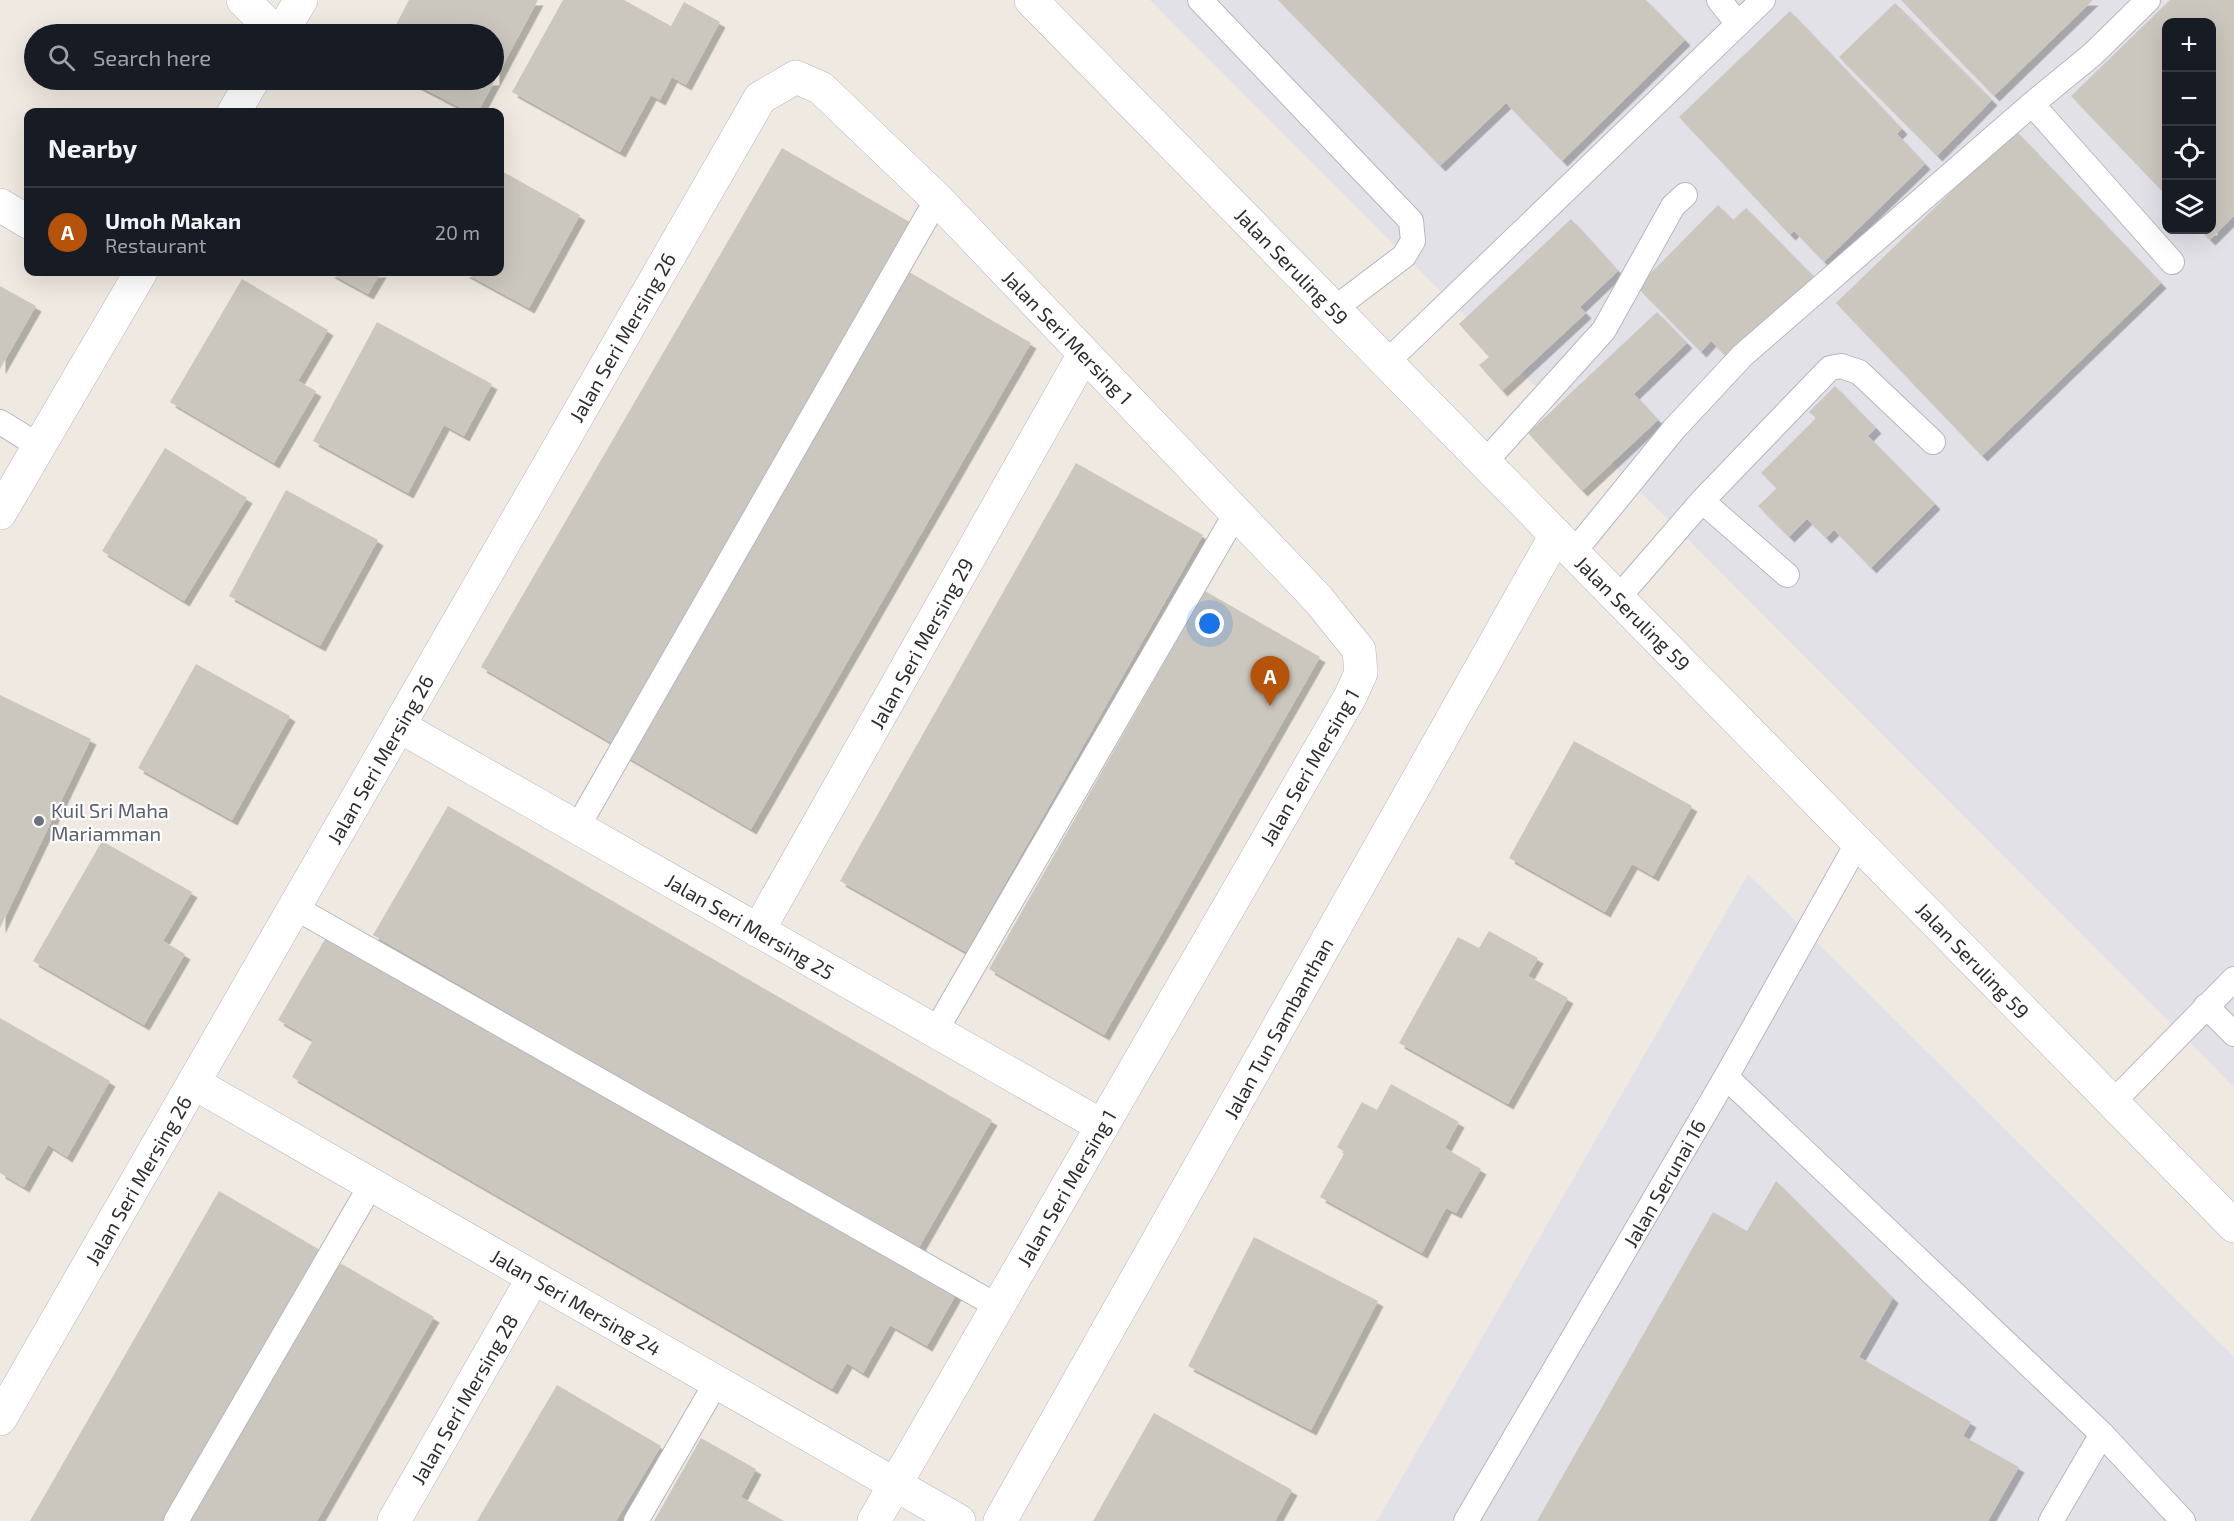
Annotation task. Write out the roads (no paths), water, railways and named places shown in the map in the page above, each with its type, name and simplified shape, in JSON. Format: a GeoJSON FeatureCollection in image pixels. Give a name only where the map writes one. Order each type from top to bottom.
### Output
{"type":"FeatureCollection","features":[{"type":"Feature","properties":{"kind":"street"},"geometry":{"type":"LineString","coordinates":[[243,0],[268,24]]}},
{"type":"Feature","properties":{"kind":"street"},"geometry":{"type":"LineString","coordinates":[[285,24],[301,0]]}},
{"type":"Feature","properties":{"kind":"street","name":"Jalan Seruling 59"},"geometry":{"type":"LineString","coordinates":[[1031,0],[2234,1226]]}},
{"type":"Feature","properties":{"kind":"street","name":"Jalan Seri Mersing 1"},"geometry":{"type":"LineString","coordinates":[[760,98],[796,77],[821,88],[937,199],[1318,599],[1359,650],[1361,673],[1350,697],[998,1306],[907,1492],[874,1521]]}},
{"type":"Feature","properties":{"kind":"street"},"geometry":{"type":"LineString","coordinates":[[236,108],[247,90]]}},
{"type":"Feature","properties":{"kind":"street","name":"Jalan Seri Mersing 26"},"geometry":{"type":"LineString","coordinates":[[0,1419],[760,98]]}},
{"type":"Feature","properties":{"kind":"street"},"geometry":{"type":"LineString","coordinates":[[0,205],[24,220]]}},
{"type":"Feature","properties":{"kind":"street"},"geometry":{"type":"LineString","coordinates":[[0,513],[39,446],[129,276]]}},
{"type":"Feature","properties":{"kind":"street","name":"Jalan Seri Mersing 29"},"geometry":{"type":"LineString","coordinates":[[758,931],[1084,354]]}},
{"type":"Feature","properties":{"kind":"street","name":"Jalan Tun Sambanthan"},"geometry":{"type":"LineString","coordinates":[[1000,1521],[1565,544]]}},
{"type":"Feature","properties":{"kind":"street","name":"Jalan Seri Mersing 25"},"geometry":{"type":"LineString","coordinates":[[399,726],[1101,1126]]}},
{"type":"Feature","properties":{"kind":"street","name":"Jalan Seri Mersing 24"},"geometry":{"type":"LineString","coordinates":[[194,1083],[954,1519]]}},
{"type":"Feature","properties":{"kind":"street","name":"Jalan Seri Mersing 28"},"geometry":{"type":"LineString","coordinates":[[394,1521],[533,1278]]}},
{"type":"Feature","properties":{"kind":"lane"},"geometry":{"type":"LineString","coordinates":[[1200,0],[1411,221],[1413,241],[1404,256],[1334,309]]}},
{"type":"Feature","properties":{"kind":"lane"},"geometry":{"type":"LineString","coordinates":[[1719,0],[1738,24]]}},
{"type":"Feature","properties":{"kind":"lane"},"geometry":{"type":"LineString","coordinates":[[1387,362],[1763,0]]}},
{"type":"Feature","properties":{"kind":"lane"},"geometry":{"type":"LineString","coordinates":[[1565,544],[1743,355],[2032,104],[2093,54],[2148,0]]}},
{"type":"Feature","properties":{"kind":"lane"},"geometry":{"type":"LineString","coordinates":[[2032,104],[2172,262]]}},
{"type":"Feature","properties":{"kind":"lane"},"geometry":{"type":"LineString","coordinates":[[1485,462],[1604,330],[1673,206],[1684,195]]}},
{"type":"Feature","properties":{"kind":"lane"},"geometry":{"type":"LineString","coordinates":[[577,828],[937,199]]}},
{"type":"Feature","properties":{"kind":"lane"},"geometry":{"type":"LineString","coordinates":[[1618,598],[1702,501],[1830,368],[1841,366],[1859,372],[1933,442]]}},
{"type":"Feature","properties":{"kind":"lane"},"geometry":{"type":"LineString","coordinates":[[0,423],[39,446]]}},
{"type":"Feature","properties":{"kind":"lane"},"geometry":{"type":"LineString","coordinates":[[1702,501],[1787,575]]}},
{"type":"Feature","properties":{"kind":"lane"},"geometry":{"type":"LineString","coordinates":[[935,1032],[1236,513]]}},
{"type":"Feature","properties":{"kind":"lane","name":"Jalan Serunai 16"},"geometry":{"type":"LineString","coordinates":[[1466,1521],[1726,1077],[1858,842]]}},
{"type":"Feature","properties":{"kind":"lane"},"geometry":{"type":"LineString","coordinates":[[294,907],[998,1306]]}},
{"type":"Feature","properties":{"kind":"lane"},"geometry":{"type":"LineString","coordinates":[[2113,1102],[2234,979]]}},
{"type":"Feature","properties":{"kind":"lane"},"geometry":{"type":"LineString","coordinates":[[2206,1005],[2234,1034]]}},
{"type":"Feature","properties":{"kind":"lane"},"geometry":{"type":"LineString","coordinates":[[1726,1077],[2102,1434],[2183,1521]]}},
{"type":"Feature","properties":{"kind":"lane"},"geometry":{"type":"LineString","coordinates":[[176,1521],[371,1185]]}},
{"type":"Feature","properties":{"kind":"lane"},"geometry":{"type":"LineString","coordinates":[[636,1521],[716,1383]]}},
{"type":"Feature","properties":{"kind":"lane"},"geometry":{"type":"LineString","coordinates":[[2051,1521],[2102,1434]]}},
{"type":"Feature","properties":{"kind":"place","name":"Umoh Makan"},"geometry":{"type":"Point","coordinates":[1270,706]}},
{"type":"Feature","properties":{"kind":"place","name":"Kuil Sri Maha Mariamman"},"geometry":{"type":"Point","coordinates":[39,821]}}]}
